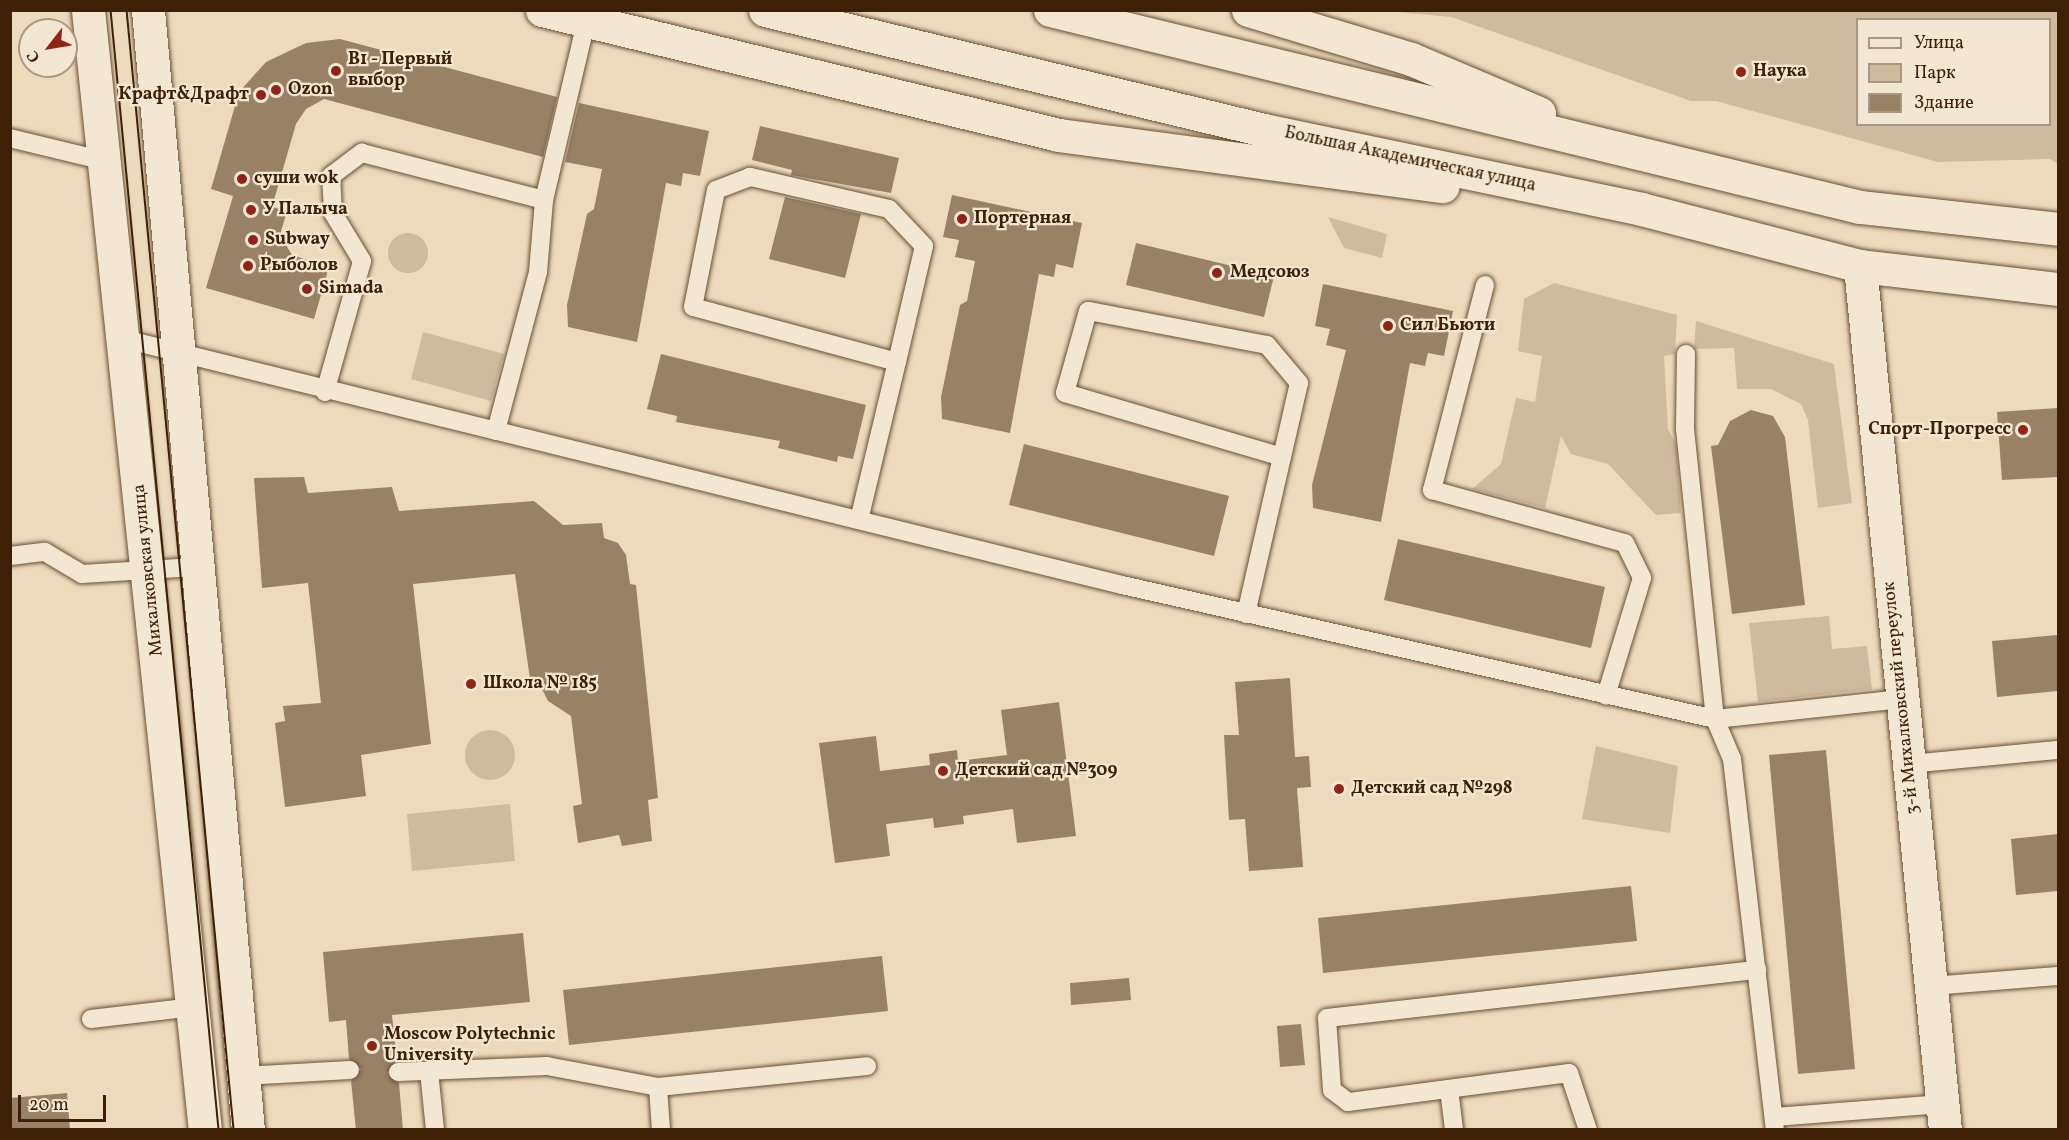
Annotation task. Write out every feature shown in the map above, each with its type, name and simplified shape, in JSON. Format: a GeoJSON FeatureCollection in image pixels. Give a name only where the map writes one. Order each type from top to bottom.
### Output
{"type":"FeatureCollection","features":[{"type":"Feature","properties":{"kind":"main road","name":"Михалковская улица"},"geometry":{"type":"LineString","coordinates":[[88,10],[149,570],[205,1130]]}},
{"type":"Feature","properties":{"kind":"main road"},"geometry":{"type":"LineString","coordinates":[[148,10],[195,567],[248,1130]]}},
{"type":"Feature","properties":{"kind":"main road"},"geometry":{"type":"LineString","coordinates":[[542,10],[586,23],[1059,135],[1641,208]]}},
{"type":"Feature","properties":{"kind":"main road","name":"Большая Академическая улица"},"geometry":{"type":"LineString","coordinates":[[765,10],[1264,130],[1641,208],[1860,266],[2058,289]]}},
{"type":"Feature","properties":{"kind":"main road"},"geometry":{"type":"LineString","coordinates":[[1050,10],[1860,207],[2058,229]]}},
{"type":"Feature","properties":{"kind":"main road"},"geometry":{"type":"LineString","coordinates":[[1248,10],[1412,59],[1629,152]]}},
{"type":"Feature","properties":{"kind":"main road","name":"3-й Михалковский переулок"},"geometry":{"type":"LineString","coordinates":[[1860,266],[1944,1117]]}},
{"type":"Feature","properties":{"kind":"lane"},"geometry":{"type":"LineString","coordinates":[[496,431],[538,272],[544,200],[586,23]]}},
{"type":"Feature","properties":{"kind":"lane"},"geometry":{"type":"LineString","coordinates":[[10,138],[105,161]]}},
{"type":"Feature","properties":{"kind":"lane"},"geometry":{"type":"LineString","coordinates":[[325,392],[362,261],[333,213],[331,176],[362,153],[544,200]]}},
{"type":"Feature","properties":{"kind":"lane"},"geometry":{"type":"LineString","coordinates":[[859,520],[897,362],[924,246],[889,209],[750,177],[716,190],[693,307],[897,362]]}},
{"type":"Feature","properties":{"kind":"lane"},"geometry":{"type":"LineString","coordinates":[[1485,285],[1432,490],[1625,543],[1642,578],[1606,696]]}},
{"type":"Feature","properties":{"kind":"lane"},"geometry":{"type":"LineString","coordinates":[[1246,614],[1299,383],[1267,345],[1088,311],[1065,393],[1282,457]]}},
{"type":"Feature","properties":{"kind":"lane"},"geometry":{"type":"LineString","coordinates":[[124,339],[325,392],[496,431],[1246,614],[1715,719],[1902,699]]}},
{"type":"Feature","properties":{"kind":"lane"},"geometry":{"type":"LineString","coordinates":[[1686,354],[1685,429],[1715,719],[1732,759],[1774,1123],[1944,1117]]}},
{"type":"Feature","properties":{"kind":"lane"},"geometry":{"type":"LineString","coordinates":[[10,556],[45,552],[82,574],[195,567]]}},
{"type":"Feature","properties":{"kind":"lane"},"geometry":{"type":"LineString","coordinates":[[1909,764],[2058,750]]}},
{"type":"Feature","properties":{"kind":"lane"},"geometry":{"type":"LineString","coordinates":[[1588,1130],[1569,1073],[1348,1102],[1332,1090],[1327,1018],[1757,970]]}},
{"type":"Feature","properties":{"kind":"lane"},"geometry":{"type":"LineString","coordinates":[[1931,986],[2058,976]]}},
{"type":"Feature","properties":{"kind":"lane"},"geometry":{"type":"LineString","coordinates":[[91,1019],[193,1007]]}},
{"type":"Feature","properties":{"kind":"lane"},"geometry":{"type":"LineString","coordinates":[[398,1072],[547,1066],[658,1087],[867,1066]]}},
{"type":"Feature","properties":{"kind":"lane"},"geometry":{"type":"LineString","coordinates":[[243,1076],[350,1070]]}},
{"type":"Feature","properties":{"kind":"lane"},"geometry":{"type":"LineString","coordinates":[[429,1071],[435,1130]]}},
{"type":"Feature","properties":{"kind":"lane"},"geometry":{"type":"LineString","coordinates":[[658,1087],[662,1130]]}},
{"type":"Feature","properties":{"kind":"lane"},"geometry":{"type":"LineString","coordinates":[[1449,1089],[1454,1130]]}},
{"type":"Feature","properties":{"kind":"green space","name":"Наука"},"geometry":{"type":"Polygon","coordinates":[[[1387,11],[2058,11],[2058,164],[2050,159],[1938,162],[1716,101],[1691,101],[1451,17],[1387,11]]]}},
{"type":"Feature","properties":{"kind":"green space"},"geometry":{"type":"Polygon","coordinates":[[[1328,217],[1387,234],[1382,258],[1344,248],[1328,217]]]}},
{"type":"Feature","properties":{"kind":"green space"},"geometry":{"type":"Polygon","coordinates":[[[408,233],[422,239],[428,253],[422,267],[408,273],[394,267],[388,253],[394,239],[408,233]]]}},
{"type":"Feature","properties":{"kind":"green space"},"geometry":{"type":"Polygon","coordinates":[[[1554,283],[1677,315],[1675,354],[1664,356],[1668,429],[1676,444],[1681,513],[1656,515],[1608,464],[1571,454],[1561,436],[1545,508],[1472,489],[1501,464],[1516,398],[1535,402],[1542,356],[1518,351],[1524,299],[1554,283]]]}},
{"type":"Feature","properties":{"kind":"green space"},"geometry":{"type":"Polygon","coordinates":[[[1696,321],[1834,364],[1852,503],[1818,508],[1808,420],[1801,404],[1771,389],[1737,389],[1734,348],[1694,349],[1696,321]]]}},
{"type":"Feature","properties":{"kind":"green space"},"geometry":{"type":"Polygon","coordinates":[[[423,332],[504,354],[491,401],[411,379],[423,332]]]}},
{"type":"Feature","properties":{"kind":"green space"},"geometry":{"type":"Polygon","coordinates":[[[1829,616],[1832,649],[1867,646],[1872,689],[1758,702],[1749,623],[1829,616]]]}},
{"type":"Feature","properties":{"kind":"green space"},"geometry":{"type":"Polygon","coordinates":[[[490,730],[508,737],[515,755],[508,773],[490,780],[472,773],[465,755],[472,737],[490,730]]]}},
{"type":"Feature","properties":{"kind":"green space"},"geometry":{"type":"Polygon","coordinates":[[[1596,746],[1678,766],[1670,833],[1582,819],[1596,746]]]}},
{"type":"Feature","properties":{"kind":"green space"},"geometry":{"type":"Polygon","coordinates":[[[510,804],[515,861],[412,871],[407,814],[510,804]]]}},
{"type":"Feature","properties":{"kind":"building"},"geometry":{"type":"Polygon","coordinates":[[[340,39],[557,97],[543,157],[324,99],[306,109],[296,124],[272,207],[287,211],[280,235],[292,255],[329,267],[314,319],[206,288],[233,196],[211,189],[239,92],[266,62],[306,43],[340,39]]]}},
{"type":"Feature","properties":{"kind":"building"},"geometry":{"type":"Polygon","coordinates":[[[579,103],[709,131],[700,176],[683,173],[681,186],[666,183],[637,342],[568,327],[567,305],[587,214],[594,209],[602,169],[565,162],[579,103]]]}},
{"type":"Feature","properties":{"kind":"building"},"geometry":{"type":"Polygon","coordinates":[[[760,126],[899,158],[891,193],[791,175],[792,170],[752,160],[760,126]]]}},
{"type":"Feature","properties":{"kind":"building"},"geometry":{"type":"Polygon","coordinates":[[[952,195],[1082,223],[1073,268],[1056,264],[1054,277],[1039,274],[1010,433],[942,419],[941,397],[960,305],[967,301],[975,261],[955,257],[959,240],[943,237],[952,195]]]}},
{"type":"Feature","properties":{"kind":"building"},"geometry":{"type":"Polygon","coordinates":[[[785,197],[861,214],[845,278],[769,259],[785,197]]]}},
{"type":"Feature","properties":{"kind":"building"},"geometry":{"type":"Polygon","coordinates":[[[1136,243],[1274,276],[1264,317],[1126,285],[1136,243]]]}},
{"type":"Feature","properties":{"kind":"building"},"geometry":{"type":"Polygon","coordinates":[[[1323,284],[1453,311],[1444,356],[1428,353],[1425,366],[1410,363],[1381,522],[1313,508],[1312,485],[1346,350],[1326,345],[1330,329],[1315,326],[1323,284]]]}},
{"type":"Feature","properties":{"kind":"building"},"geometry":{"type":"Polygon","coordinates":[[[661,354],[866,405],[853,459],[838,456],[837,462],[778,448],[780,441],[676,422],[677,416],[647,409],[661,354]]]}},
{"type":"Feature","properties":{"kind":"building"},"geometry":{"type":"Polygon","coordinates":[[[2058,408],[2058,477],[2002,480],[1997,412],[2058,408]]]}},
{"type":"Feature","properties":{"kind":"building"},"geometry":{"type":"Polygon","coordinates":[[[1751,410],[1773,416],[1785,437],[1805,605],[1732,614],[1711,446],[1718,445],[1730,421],[1751,410]]]}},
{"type":"Feature","properties":{"kind":"building"},"geometry":{"type":"Polygon","coordinates":[[[1024,444],[1229,496],[1214,556],[1009,505],[1024,444]]]}},
{"type":"Feature","properties":{"kind":"building"},"geometry":{"type":"Polygon","coordinates":[[[304,477],[308,493],[392,487],[399,511],[534,501],[563,525],[602,523],[604,538],[618,543],[626,555],[630,584],[636,585],[658,798],[648,800],[652,841],[622,846],[619,835],[578,843],[573,806],[582,804],[571,716],[548,701],[537,679],[530,679],[515,574],[413,584],[431,744],[361,755],[366,796],[285,807],[275,723],[285,721],[283,706],[321,703],[308,583],[262,588],[254,478],[304,477]]]}},
{"type":"Feature","properties":{"kind":"building"},"geometry":{"type":"Polygon","coordinates":[[[1398,539],[1605,587],[1591,648],[1384,600],[1398,539]]]}},
{"type":"Feature","properties":{"kind":"building"},"geometry":{"type":"Polygon","coordinates":[[[2058,635],[2058,691],[1997,697],[1992,641],[2058,635]]]}},
{"type":"Feature","properties":{"kind":"building"},"geometry":{"type":"Polygon","coordinates":[[[1290,678],[1295,757],[1309,756],[1311,787],[1297,788],[1303,867],[1249,871],[1245,819],[1229,820],[1224,735],[1239,735],[1235,682],[1290,678]]]}},
{"type":"Feature","properties":{"kind":"building"},"geometry":{"type":"Polygon","coordinates":[[[1059,702],[1076,836],[1017,843],[1013,809],[963,816],[964,824],[934,828],[933,818],[886,824],[890,856],[835,863],[819,743],[876,736],[880,771],[930,765],[929,754],[957,750],[958,761],[1007,755],[1001,710],[1059,702]]]}},
{"type":"Feature","properties":{"kind":"building"},"geometry":{"type":"Polygon","coordinates":[[[1826,750],[1855,1069],[1798,1074],[1769,755],[1826,750]]]}},
{"type":"Feature","properties":{"kind":"building"},"geometry":{"type":"Polygon","coordinates":[[[2058,834],[2058,891],[2016,895],[2011,839],[2058,834]]]}},
{"type":"Feature","properties":{"kind":"building"},"geometry":{"type":"Polygon","coordinates":[[[1631,886],[1637,941],[1323,973],[1318,918],[1631,886]]]}},
{"type":"Feature","properties":{"kind":"building","name":"Moscow Polytechnic University"},"geometry":{"type":"Polygon","coordinates":[[[523,933],[530,1002],[392,1015],[397,1061],[387,1073],[399,1083],[403,1130],[356,1130],[351,1081],[361,1069],[349,1059],[346,1020],[329,1022],[323,952],[523,933]]]}},
{"type":"Feature","properties":{"kind":"building"},"geometry":{"type":"Polygon","coordinates":[[[882,956],[888,1011],[569,1045],[563,990],[882,956]]]}},
{"type":"Feature","properties":{"kind":"building"},"geometry":{"type":"Polygon","coordinates":[[[1129,978],[1131,1000],[1071,1005],[1070,983],[1129,978]]]}},
{"type":"Feature","properties":{"kind":"building"},"geometry":{"type":"Polygon","coordinates":[[[1301,1024],[1305,1065],[1280,1067],[1277,1026],[1301,1024]]]}},
{"type":"Feature","properties":{"kind":"building"},"geometry":{"type":"Polygon","coordinates":[[[67,1093],[70,1130],[10,1130],[10,1098],[67,1093]]]}},
{"type":"Feature","properties":{"kind":"tram line"},"geometry":{"type":"LineString","coordinates":[[111,10],[219,1130]]}},
{"type":"Feature","properties":{"kind":"tram line"},"geometry":{"type":"LineString","coordinates":[[127,10],[234,1130]]}},
{"type":"Feature","properties":{"kind":"place","name":"В1 - Первый выбор"},"geometry":{"type":"Point","coordinates":[336,71]}},
{"type":"Feature","properties":{"kind":"place","name":"Наука"},"geometry":{"type":"Point","coordinates":[1741,72]}},
{"type":"Feature","properties":{"kind":"place","name":"Ozon"},"geometry":{"type":"Point","coordinates":[276,90]}},
{"type":"Feature","properties":{"kind":"place","name":"Крафт&Драфт"},"geometry":{"type":"Point","coordinates":[261,95]}},
{"type":"Feature","properties":{"kind":"place","name":"суши wok"},"geometry":{"type":"Point","coordinates":[242,179]}},
{"type":"Feature","properties":{"kind":"place","name":"У Палыча"},"geometry":{"type":"Point","coordinates":[251,210]}},
{"type":"Feature","properties":{"kind":"place","name":"Портерная"},"geometry":{"type":"Point","coordinates":[962,219]}},
{"type":"Feature","properties":{"kind":"place","name":"Subway"},"geometry":{"type":"Point","coordinates":[253,240]}},
{"type":"Feature","properties":{"kind":"place","name":"Рыболов"},"geometry":{"type":"Point","coordinates":[248,266]}},
{"type":"Feature","properties":{"kind":"place","name":"Медсоюз"},"geometry":{"type":"Point","coordinates":[1217,273]}},
{"type":"Feature","properties":{"kind":"place","name":"Simada"},"geometry":{"type":"Point","coordinates":[307,289]}},
{"type":"Feature","properties":{"kind":"place","name":"Сил Бьюти"},"geometry":{"type":"Point","coordinates":[1388,326]}},
{"type":"Feature","properties":{"kind":"place","name":"Спорт-Прогресс"},"geometry":{"type":"Point","coordinates":[2023,430]}},
{"type":"Feature","properties":{"kind":"place","name":"Школа № 185"},"geometry":{"type":"Point","coordinates":[471,684]}},
{"type":"Feature","properties":{"kind":"place","name":"Детский сад №309"},"geometry":{"type":"Point","coordinates":[943,771]}},
{"type":"Feature","properties":{"kind":"place","name":"Детский сад №298"},"geometry":{"type":"Point","coordinates":[1339,789]}},
{"type":"Feature","properties":{"kind":"place","name":"Moscow Polytechnic University"},"geometry":{"type":"Point","coordinates":[372,1046]}}]}
